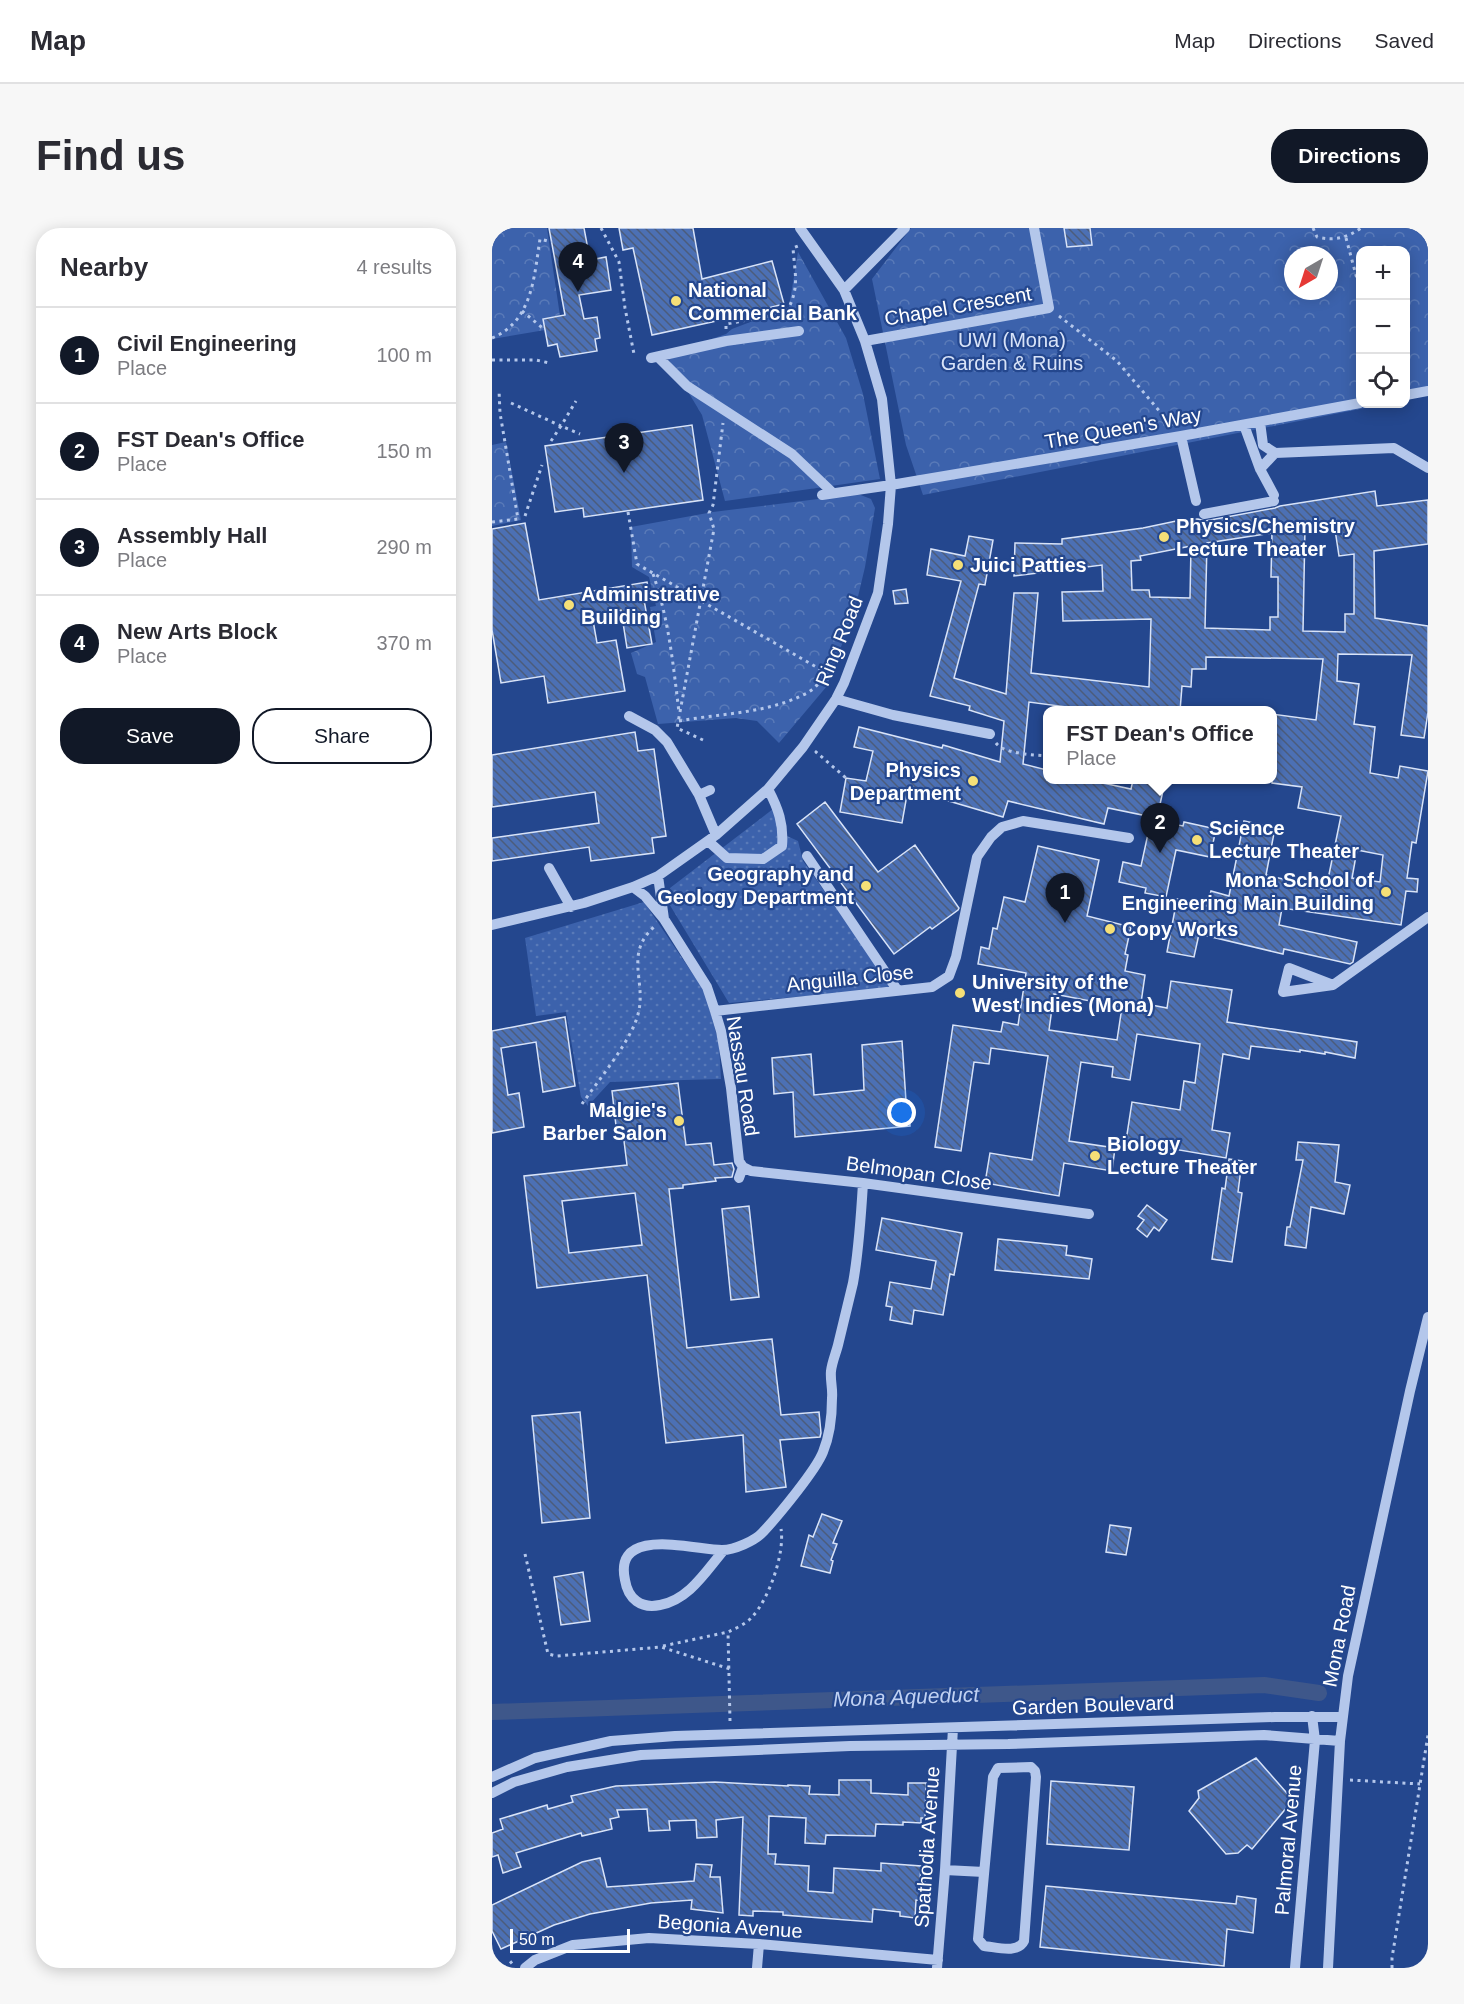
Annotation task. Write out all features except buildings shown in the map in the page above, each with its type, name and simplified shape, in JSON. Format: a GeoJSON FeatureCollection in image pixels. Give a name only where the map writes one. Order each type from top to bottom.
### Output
{"type":"FeatureCollection","features":[{"type":"Feature","properties":{"kind":"street","name":"Ring Road"},"geometry":{"type":"LineString","coordinates":[[492,925],[571,907],[633,887],[658,876],[712,838],[768,789],[803,747],[836,699],[849,670],[878,593],[888,524],[891,485],[882,399],[865,341],[843,290],[800,228]]}},
{"type":"Feature","properties":{"kind":"street"},"geometry":{"type":"LineString","coordinates":[[843,290],[905,228]]}},
{"type":"Feature","properties":{"kind":"street","name":"Chapel Crescent"},"geometry":{"type":"LineString","coordinates":[[865,341],[1048,308],[1034,228]]}},
{"type":"Feature","properties":{"kind":"street"},"geometry":{"type":"LineString","coordinates":[[724,412],[687,386],[655,358],[726,341],[799,331]]}},
{"type":"Feature","properties":{"kind":"street"},"geometry":{"type":"LineString","coordinates":[[1410,393],[1428,391]]}},
{"type":"Feature","properties":{"kind":"street","name":"The Queen's Way"},"geometry":{"type":"LineString","coordinates":[[724,412],[792,454],[827,494],[1181,436],[1356,404]]}},
{"type":"Feature","properties":{"kind":"street"},"geometry":{"type":"LineString","coordinates":[[1260,422],[1263,445],[1275,453],[1394,448],[1428,468]]}},
{"type":"Feature","properties":{"kind":"street"},"geometry":{"type":"LineString","coordinates":[[1204,514],[1274,498],[1260,469],[1244,425]]}},
{"type":"Feature","properties":{"kind":"street"},"geometry":{"type":"LineString","coordinates":[[1181,436],[1196,501]]}},
{"type":"Feature","properties":{"kind":"street"},"geometry":{"type":"LineString","coordinates":[[1260,469],[1275,453]]}},
{"type":"Feature","properties":{"kind":"street"},"geometry":{"type":"LineString","coordinates":[[836,699],[893,715],[990,734]]}},
{"type":"Feature","properties":{"kind":"street"},"geometry":{"type":"LineString","coordinates":[[629,716],[655,730],[667,742],[699,795],[712,838],[727,858],[763,859],[782,846],[784,828],[776,803],[768,789]]}},
{"type":"Feature","properties":{"kind":"street"},"geometry":{"type":"LineString","coordinates":[[699,795],[710,790]]}},
{"type":"Feature","properties":{"kind":"street","name":"Anguilla Close"},"geometry":{"type":"LineString","coordinates":[[715,1011],[932,987],[949,976],[956,957],[977,857],[991,837],[1002,827],[1023,821],[1129,838]]}},
{"type":"Feature","properties":{"kind":"street"},"geometry":{"type":"LineString","coordinates":[[807,856],[898,991]]}},
{"type":"Feature","properties":{"kind":"street"},"geometry":{"type":"LineString","coordinates":[[549,868],[571,907]]}},
{"type":"Feature","properties":{"kind":"street"},"geometry":{"type":"LineString","coordinates":[[658,876],[664,919]]}},
{"type":"Feature","properties":{"kind":"street","name":"Nassau Road"},"geometry":{"type":"LineString","coordinates":[[633,887],[645,896],[664,919],[707,987],[721,1031],[731,1088],[741,1172]]}},
{"type":"Feature","properties":{"kind":"street"},"geometry":{"type":"LineString","coordinates":[[1333,985],[1428,917]]}},
{"type":"Feature","properties":{"kind":"street","name":"Belmopan Close"},"geometry":{"type":"LineString","coordinates":[[741,1172],[751,1171],[863,1183],[1089,1214]]}},
{"type":"Feature","properties":{"kind":"street"},"geometry":{"type":"LineString","coordinates":[[724,1550],[688,1592],[669,1604],[641,1605],[630,1596],[623,1570],[626,1559],[636,1550],[652,1544],[672,1543],[724,1550],[747,1542],[761,1534],[823,1454],[830,1427],[831,1371],[853,1281],[859,1241],[863,1183]]}},
{"type":"Feature","properties":{"kind":"street","name":"Mona Road"},"geometry":{"type":"LineString","coordinates":[[1328,1968],[1340,1741],[1348,1676],[1428,1317]]}},
{"type":"Feature","properties":{"kind":"street","name":"Garden Boulevard"},"geometry":{"type":"LineString","coordinates":[[492,1777],[535,1758],[611,1741],[675,1736],[1312,1716],[1342,1718]]}},
{"type":"Feature","properties":{"kind":"street","name":"Palmoral Avenue"},"geometry":{"type":"LineString","coordinates":[[1295,1968],[1315,1740],[1312,1716]]}},
{"type":"Feature","properties":{"kind":"street","name":"Spathodia Avenue"},"geometry":{"type":"LineString","coordinates":[[937,1964],[953,1728]]}},
{"type":"Feature","properties":{"kind":"street","name":"Garden Boulevard"},"geometry":{"type":"LineString","coordinates":[[492,1793],[514,1782],[567,1767],[641,1755],[850,1746],[952,1746],[1264,1735],[1340,1741]]}},
{"type":"Feature","properties":{"kind":"street"},"geometry":{"type":"LineString","coordinates":[[1031,1767],[1036,1777],[1024,1941],[1023,1946],[1018,1949],[980,1944],[978,1939],[984,1872],[994,1772],[998,1768],[1031,1767]]}},
{"type":"Feature","properties":{"kind":"street"},"geometry":{"type":"LineString","coordinates":[[945,1870],[984,1872]]}},
{"type":"Feature","properties":{"kind":"street","name":"Begonia Avenue"},"geometry":{"type":"LineString","coordinates":[[525,1968],[535,1960],[573,1945],[649,1938],[759,1944],[937,1964]]}},
{"type":"Feature","properties":{"kind":"street"},"geometry":{"type":"LineString","coordinates":[[757,1968],[759,1944]]}},
{"type":"Feature","properties":{"kind":"path"},"geometry":{"type":"LineString","coordinates":[[601,228],[619,262],[634,354]]}},
{"type":"Feature","properties":{"kind":"path"},"geometry":{"type":"LineString","coordinates":[[1313,228],[1317,237],[1328,239],[1346,238],[1361,228]]}},
{"type":"Feature","properties":{"kind":"path"},"geometry":{"type":"LineString","coordinates":[[1346,238],[1356,275]]}},
{"type":"Feature","properties":{"kind":"path"},"geometry":{"type":"LineString","coordinates":[[492,338],[502,333],[528,303],[539,260],[540,239],[552,242]]}},
{"type":"Feature","properties":{"kind":"path"},"geometry":{"type":"LineString","coordinates":[[726,334],[725,321],[786,313],[796,290],[793,248],[798,246]]}},
{"type":"Feature","properties":{"kind":"path"},"geometry":{"type":"LineString","coordinates":[[1048,308],[1117,361],[1181,436]]}},
{"type":"Feature","properties":{"kind":"path"},"geometry":{"type":"LineString","coordinates":[[522,311],[545,330]]}},
{"type":"Feature","properties":{"kind":"path"},"geometry":{"type":"LineString","coordinates":[[492,360],[536,360],[549,363]]}},
{"type":"Feature","properties":{"kind":"path"},"geometry":{"type":"LineString","coordinates":[[492,522],[518,519],[500,413],[499,390]]}},
{"type":"Feature","properties":{"kind":"path"},"geometry":{"type":"LineString","coordinates":[[551,441],[576,401]]}},
{"type":"Feature","properties":{"kind":"path"},"geometry":{"type":"LineString","coordinates":[[511,403],[579,434]]}},
{"type":"Feature","properties":{"kind":"path"},"geometry":{"type":"LineString","coordinates":[[703,740],[677,728],[714,530],[709,513],[713,505],[724,412]]}},
{"type":"Feature","properties":{"kind":"path"},"geometry":{"type":"LineString","coordinates":[[525,516],[542,465]]}},
{"type":"Feature","properties":{"kind":"path"},"geometry":{"type":"LineString","coordinates":[[628,512],[637,564],[832,676]]}},
{"type":"Feature","properties":{"kind":"path"},"geometry":{"type":"LineString","coordinates":[[652,573],[662,601],[671,641],[679,719]]}},
{"type":"Feature","properties":{"kind":"path"},"geometry":{"type":"LineString","coordinates":[[679,719],[757,711],[809,692],[828,674]]}},
{"type":"Feature","properties":{"kind":"path"},"geometry":{"type":"LineString","coordinates":[[990,734],[999,747],[1024,754],[1043,756]]}},
{"type":"Feature","properties":{"kind":"path"},"geometry":{"type":"LineString","coordinates":[[822,743],[816,752],[846,778]]}},
{"type":"Feature","properties":{"kind":"path"},"geometry":{"type":"LineString","coordinates":[[582,1104],[633,1030],[640,1009],[637,957],[648,932],[664,919]]}},
{"type":"Feature","properties":{"kind":"path"},"geometry":{"type":"LineString","coordinates":[[525,1554],[548,1654],[557,1656],[661,1647],[728,1632],[751,1619],[766,1600],[783,1542],[779,1512]]}},
{"type":"Feature","properties":{"kind":"path"},"geometry":{"type":"LineString","coordinates":[[728,1632],[730,1714]]}},
{"type":"Feature","properties":{"kind":"path"},"geometry":{"type":"LineString","coordinates":[[661,1647],[730,1668]]}},
{"type":"Feature","properties":{"kind":"path"},"geometry":{"type":"LineString","coordinates":[[1392,1968],[1428,1735]]}},
{"type":"Feature","properties":{"kind":"path"},"geometry":{"type":"LineString","coordinates":[[1339,1779],[1420,1784]]}},
{"type":"Feature","properties":{"kind":"green space"},"geometry":{"type":"Polygon","coordinates":[[[492,228],[547,228],[560,316],[543,319],[545,330],[492,339],[492,228]]]}},
{"type":"Feature","properties":{"kind":"green space","name":"UWI (Mona) Garden & Ruins"},"geometry":{"type":"Polygon","coordinates":[[[911,228],[1428,228],[1428,395],[1410,398],[1410,246],[1356,246],[1356,408],[1365,408],[923,495],[906,445],[872,279],[911,228]]]}},
{"type":"Feature","properties":{"kind":"green space"},"geometry":{"type":"Polygon","coordinates":[[[798,252],[846,338],[863,394],[880,479],[725,501],[702,415],[666,355],[726,334],[732,329],[789,307],[798,252]]]}},
{"type":"Feature","properties":{"kind":"green space"},"geometry":{"type":"Polygon","coordinates":[[[506,442],[521,520],[492,526],[492,445],[506,442]]]}},
{"type":"Feature","properties":{"kind":"green space"},"geometry":{"type":"Polygon","coordinates":[[[858,494],[871,499],[875,508],[856,605],[827,686],[779,743],[757,721],[736,718],[658,724],[645,677],[637,674],[631,653],[656,642],[650,607],[656,606],[649,577],[632,567],[631,527],[713,512],[858,494]]]}},
{"type":"Feature","properties":{"kind":"green space"},"geometry":{"type":"Polygon","coordinates":[[[773,809],[787,836],[798,841],[803,861],[893,988],[729,1003],[668,902],[670,888],[773,809]]]}},
{"type":"Feature","properties":{"kind":"green space"},"geometry":{"type":"Polygon","coordinates":[[[644,902],[705,992],[719,1044],[721,1079],[610,1082],[588,1106],[581,1097],[566,1012],[536,1016],[525,938],[644,902]]]}},
{"type":"Feature","properties":{"kind":"waterway","name":"Mona Aqueduct"},"geometry":{"type":"LineString","coordinates":[[492,1712],[1264,1685],[1319,1693]]}},
{"type":"Feature","properties":{"kind":"place","name":"New Arts Block"},"geometry":{"type":"Point","coordinates":[578,292]}},
{"type":"Feature","properties":{"kind":"place","name":"National Commercial Bank"},"geometry":{"type":"Point","coordinates":[676,301]}},
{"type":"Feature","properties":{"kind":"place","name":"Assembly Hall"},"geometry":{"type":"Point","coordinates":[624,473]}},
{"type":"Feature","properties":{"kind":"place","name":"Physics/Chemistry Lecture Theater"},"geometry":{"type":"Point","coordinates":[1164,537]}},
{"type":"Feature","properties":{"kind":"place","name":"Juici Patties"},"geometry":{"type":"Point","coordinates":[958,565]}},
{"type":"Feature","properties":{"kind":"place","name":"Administrative Building"},"geometry":{"type":"Point","coordinates":[569,605]}},
{"type":"Feature","properties":{"kind":"place","name":"Physics Department"},"geometry":{"type":"Point","coordinates":[973,781]}},
{"type":"Feature","properties":{"kind":"place","name":"Science Lecture Theater"},"geometry":{"type":"Point","coordinates":[1197,840]}},
{"type":"Feature","properties":{"kind":"place","name":"FST Dean's Office"},"geometry":{"type":"Point","coordinates":[1160,853]}},
{"type":"Feature","properties":{"kind":"place","name":"Geography and Geology Department"},"geometry":{"type":"Point","coordinates":[866,886]}},
{"type":"Feature","properties":{"kind":"place","name":"Mona School of Engineering Main Building"},"geometry":{"type":"Point","coordinates":[1386,892]}},
{"type":"Feature","properties":{"kind":"place","name":"Civil Engineering"},"geometry":{"type":"Point","coordinates":[1065,923]}},
{"type":"Feature","properties":{"kind":"place","name":"Copy Works"},"geometry":{"type":"Point","coordinates":[1110,929]}},
{"type":"Feature","properties":{"kind":"place","name":"University of the West Indies (Mona)"},"geometry":{"type":"Point","coordinates":[960,993]}},
{"type":"Feature","properties":{"kind":"place","name":"Malgie's Barber Salon"},"geometry":{"type":"Point","coordinates":[679,1121]}},
{"type":"Feature","properties":{"kind":"place","name":"Biology Lecture Theater"},"geometry":{"type":"Point","coordinates":[1095,1156]}}]}
